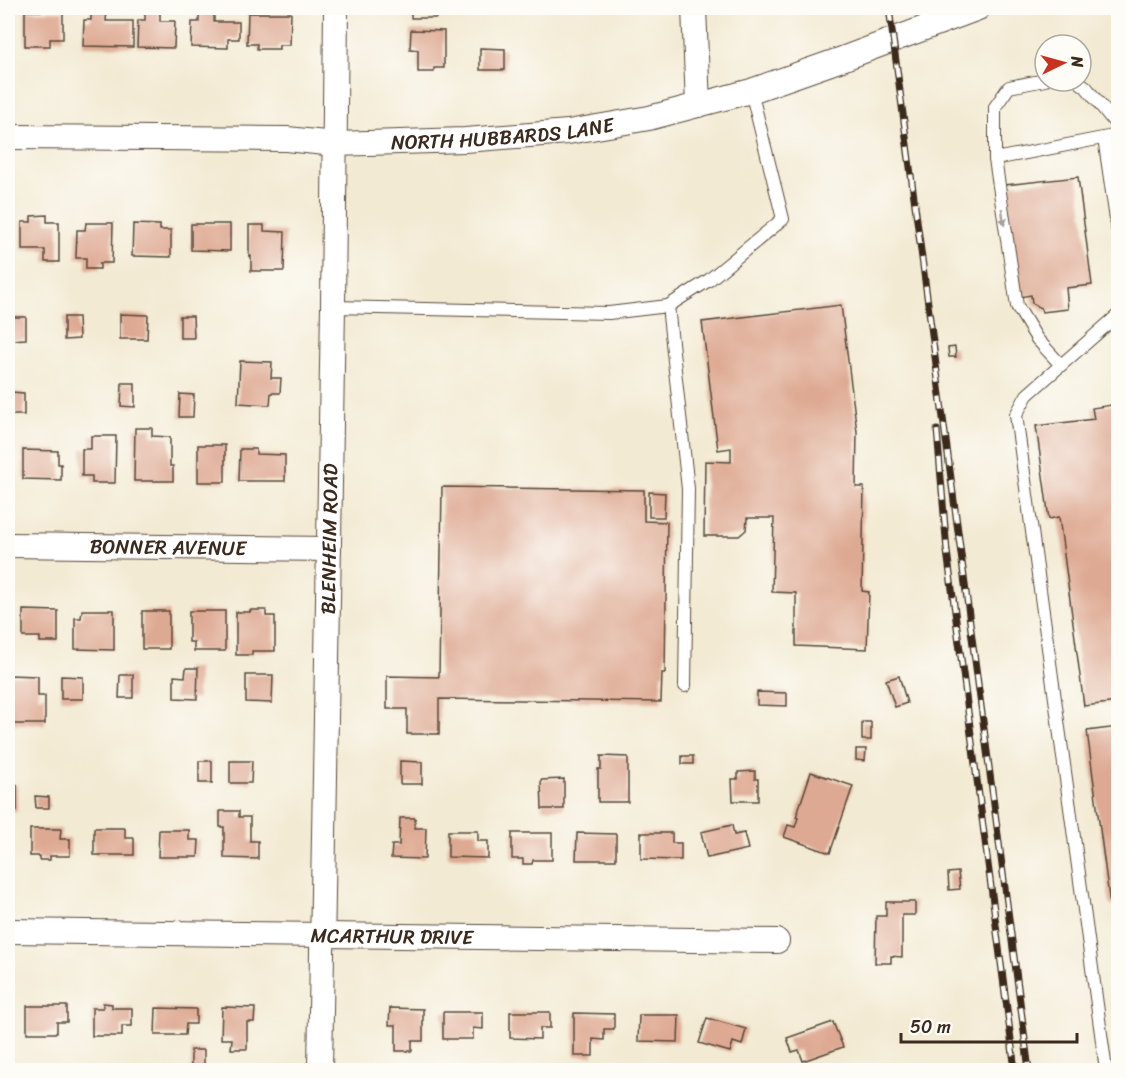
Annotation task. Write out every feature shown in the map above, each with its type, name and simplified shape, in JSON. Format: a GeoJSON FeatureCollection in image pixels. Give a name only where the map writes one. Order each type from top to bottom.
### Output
{"type":"FeatureCollection","features":[{"type":"Feature","properties":{"kind":"street","name":"BLENHEIM ROAD"},"geometry":{"type":"LineString","coordinates":[[321,1071],[336,8]]}},
{"type":"Feature","properties":{"kind":"street"},"geometry":{"type":"LineString","coordinates":[[694,8],[698,105]]}},
{"type":"Feature","properties":{"kind":"street","name":"NORTH HUBBARDS LANE"},"geometry":{"type":"LineString","coordinates":[[8,137],[287,140],[335,144],[508,137],[568,132],[650,118],[751,91],[978,8]]}},
{"type":"Feature","properties":{"kind":"street","name":"BONNER AVENUE"},"geometry":{"type":"LineString","coordinates":[[8,545],[330,549]]}},
{"type":"Feature","properties":{"kind":"street","name":"MCARTHUR DRIVE"},"geometry":{"type":"LineString","coordinates":[[8,931],[777,941]]}},
{"type":"Feature","properties":{"kind":"lane"},"geometry":{"type":"LineString","coordinates":[[1033,82],[1009,87],[995,107],[995,159],[1017,306],[1037,339],[1061,365]]}},
{"type":"Feature","properties":{"kind":"lane"},"geometry":{"type":"LineString","coordinates":[[333,307],[609,313],[668,306],[709,280],[783,219],[751,91]]}},
{"type":"Feature","properties":{"kind":"lane"},"geometry":{"type":"LineString","coordinates":[[1091,93],[1119,127]]}},
{"type":"Feature","properties":{"kind":"lane"},"geometry":{"type":"LineString","coordinates":[[995,159],[1119,135]]}},
{"type":"Feature","properties":{"kind":"lane"},"geometry":{"type":"LineString","coordinates":[[1104,138],[1119,233]]}},
{"type":"Feature","properties":{"kind":"lane"},"geometry":{"type":"LineString","coordinates":[[668,306],[688,489],[685,686]]}},
{"type":"Feature","properties":{"kind":"lane"},"geometry":{"type":"LineString","coordinates":[[1119,315],[1027,395],[1016,415],[1108,1071],[1119,1070]]}},
{"type":"Feature","properties":{"kind":"building"},"geometry":{"type":"Polygon","coordinates":[[[91,8],[107,9],[106,21],[133,21],[133,47],[83,46],[84,20],[91,20],[91,8]]]}},
{"type":"Feature","properties":{"kind":"building"},"geometry":{"type":"Polygon","coordinates":[[[411,8],[455,8],[455,15],[436,13],[436,18],[411,18],[411,8]]]}},
{"type":"Feature","properties":{"kind":"building"},"geometry":{"type":"Polygon","coordinates":[[[145,9],[160,9],[160,21],[175,21],[174,48],[137,47],[138,20],[145,20],[145,9]]]}},
{"type":"Feature","properties":{"kind":"building"},"geometry":{"type":"Polygon","coordinates":[[[199,9],[214,10],[214,22],[239,22],[239,39],[228,39],[228,48],[191,47],[192,22],[199,22],[199,9]]]}},
{"type":"Feature","properties":{"kind":"building"},"geometry":{"type":"Polygon","coordinates":[[[25,11],[63,11],[63,39],[50,39],[50,46],[25,46],[25,11]]]}},
{"type":"Feature","properties":{"kind":"building"},"geometry":{"type":"Polygon","coordinates":[[[248,13],[291,13],[290,45],[279,45],[279,49],[257,49],[257,44],[247,44],[248,13]]]}},
{"type":"Feature","properties":{"kind":"building"},"geometry":{"type":"Polygon","coordinates":[[[411,30],[444,31],[444,68],[434,68],[434,72],[418,72],[418,50],[410,49],[411,30]]]}},
{"type":"Feature","properties":{"kind":"building"},"geometry":{"type":"Polygon","coordinates":[[[480,48],[505,49],[505,70],[480,70],[480,48]]]}},
{"type":"Feature","properties":{"kind":"building"},"geometry":{"type":"Polygon","coordinates":[[[1078,177],[1092,285],[1066,288],[1068,309],[1042,312],[1041,308],[1032,303],[1031,295],[1019,297],[1005,185],[1078,177]]]}},
{"type":"Feature","properties":{"kind":"building"},"geometry":{"type":"Polygon","coordinates":[[[47,215],[47,222],[59,222],[59,262],[45,262],[45,250],[22,250],[22,222],[31,222],[31,216],[47,215]]]}},
{"type":"Feature","properties":{"kind":"building"},"geometry":{"type":"Polygon","coordinates":[[[86,223],[113,223],[112,263],[100,263],[100,269],[86,269],[86,258],[76,258],[77,230],[85,230],[86,223]]]}},
{"type":"Feature","properties":{"kind":"building"},"geometry":{"type":"Polygon","coordinates":[[[133,224],[160,225],[160,230],[171,230],[171,257],[132,256],[133,224]]]}},
{"type":"Feature","properties":{"kind":"building"},"geometry":{"type":"Polygon","coordinates":[[[191,224],[230,224],[230,251],[191,250],[191,224]]]}},
{"type":"Feature","properties":{"kind":"building"},"geometry":{"type":"Polygon","coordinates":[[[249,225],[264,225],[264,231],[285,232],[284,271],[251,271],[249,225]]]}},
{"type":"Feature","properties":{"kind":"building"},"geometry":{"type":"Polygon","coordinates":[[[841,305],[857,432],[856,487],[864,487],[862,591],[869,592],[867,649],[796,646],[796,593],[772,592],[774,518],[747,518],[746,530],[739,536],[704,536],[705,461],[731,462],[731,448],[718,450],[702,322],[841,305]]]}},
{"type":"Feature","properties":{"kind":"building"},"geometry":{"type":"Polygon","coordinates":[[[120,314],[148,315],[147,339],[120,339],[120,314]]]}},
{"type":"Feature","properties":{"kind":"building"},"geometry":{"type":"Polygon","coordinates":[[[180,316],[193,316],[194,338],[180,338],[180,316]]]}},
{"type":"Feature","properties":{"kind":"building"},"geometry":{"type":"Polygon","coordinates":[[[11,317],[26,317],[26,339],[11,340],[11,317]]]}},
{"type":"Feature","properties":{"kind":"building"},"geometry":{"type":"Polygon","coordinates":[[[64,317],[78,317],[79,339],[64,340],[64,317]]]}},
{"type":"Feature","properties":{"kind":"building"},"geometry":{"type":"Polygon","coordinates":[[[955,347],[956,357],[949,357],[948,348],[955,347]]]}},
{"type":"Feature","properties":{"kind":"building"},"geometry":{"type":"Polygon","coordinates":[[[240,361],[272,362],[271,378],[281,378],[280,393],[271,393],[270,405],[238,403],[240,361]]]}},
{"type":"Feature","properties":{"kind":"building"},"geometry":{"type":"Polygon","coordinates":[[[122,383],[135,383],[135,407],[121,406],[122,383]]]}},
{"type":"Feature","properties":{"kind":"building"},"geometry":{"type":"Polygon","coordinates":[[[11,392],[24,393],[24,415],[10,415],[11,392]]]}},
{"type":"Feature","properties":{"kind":"building"},"geometry":{"type":"Polygon","coordinates":[[[180,394],[194,395],[193,417],[179,417],[180,394]]]}},
{"type":"Feature","properties":{"kind":"building"},"geometry":{"type":"Polygon","coordinates":[[[1118,404],[1118,702],[1084,706],[1059,517],[1049,519],[1036,426],[1094,419],[1092,408],[1118,404]]]}},
{"type":"Feature","properties":{"kind":"building"},"geometry":{"type":"Polygon","coordinates":[[[135,428],[152,428],[152,436],[170,437],[170,466],[173,466],[173,481],[134,481],[135,428]]]}},
{"type":"Feature","properties":{"kind":"building"},"geometry":{"type":"Polygon","coordinates":[[[91,436],[116,436],[115,483],[92,483],[92,476],[82,476],[82,449],[91,449],[91,436]]]}},
{"type":"Feature","properties":{"kind":"building"},"geometry":{"type":"Polygon","coordinates":[[[198,445],[225,445],[225,482],[198,482],[198,445]]]}},
{"type":"Feature","properties":{"kind":"building"},"geometry":{"type":"Polygon","coordinates":[[[240,449],[256,449],[256,454],[285,455],[285,481],[239,481],[240,449]]]}},
{"type":"Feature","properties":{"kind":"building"},"geometry":{"type":"Polygon","coordinates":[[[23,450],[58,451],[61,480],[23,479],[23,450]]]}},
{"type":"Feature","properties":{"kind":"building"},"geometry":{"type":"Polygon","coordinates":[[[442,487],[644,490],[644,521],[667,522],[665,673],[662,673],[661,702],[439,699],[439,734],[407,734],[407,709],[387,709],[387,676],[439,677],[442,487]]]}},
{"type":"Feature","properties":{"kind":"building"},"geometry":{"type":"Polygon","coordinates":[[[649,492],[665,493],[664,517],[649,517],[649,492]]]}},
{"type":"Feature","properties":{"kind":"building"},"geometry":{"type":"Polygon","coordinates":[[[23,610],[58,611],[58,642],[40,642],[40,637],[23,637],[23,610]]]}},
{"type":"Feature","properties":{"kind":"building"},"geometry":{"type":"Polygon","coordinates":[[[82,610],[114,610],[114,650],[75,649],[75,618],[81,618],[82,610]]]}},
{"type":"Feature","properties":{"kind":"building"},"geometry":{"type":"Polygon","coordinates":[[[250,610],[266,610],[266,616],[275,616],[275,651],[252,651],[252,655],[236,655],[236,612],[250,612],[250,610]]]}},
{"type":"Feature","properties":{"kind":"building"},"geometry":{"type":"Polygon","coordinates":[[[142,611],[169,611],[169,649],[142,649],[142,611]]]}},
{"type":"Feature","properties":{"kind":"building"},"geometry":{"type":"Polygon","coordinates":[[[189,611],[225,611],[225,651],[194,651],[194,642],[189,642],[189,611]]]}},
{"type":"Feature","properties":{"kind":"building"},"geometry":{"type":"Polygon","coordinates":[[[186,668],[198,668],[197,699],[174,698],[174,676],[185,677],[186,668]]]}},
{"type":"Feature","properties":{"kind":"building"},"geometry":{"type":"Polygon","coordinates":[[[8,675],[38,676],[38,696],[45,696],[45,724],[8,724],[8,675]]]}},
{"type":"Feature","properties":{"kind":"building"},"geometry":{"type":"Polygon","coordinates":[[[120,675],[133,675],[133,698],[119,698],[120,675]]]}},
{"type":"Feature","properties":{"kind":"building"},"geometry":{"type":"Polygon","coordinates":[[[246,675],[273,675],[272,703],[246,702],[246,675]]]}},
{"type":"Feature","properties":{"kind":"building"},"geometry":{"type":"Polygon","coordinates":[[[61,676],[83,677],[83,699],[61,699],[61,676]]]}},
{"type":"Feature","properties":{"kind":"building"},"geometry":{"type":"Polygon","coordinates":[[[899,676],[907,703],[895,707],[886,680],[899,676]]]}},
{"type":"Feature","properties":{"kind":"building"},"geometry":{"type":"Polygon","coordinates":[[[757,692],[787,693],[787,706],[757,705],[757,692]]]}},
{"type":"Feature","properties":{"kind":"building"},"geometry":{"type":"Polygon","coordinates":[[[862,722],[871,722],[871,740],[862,740],[862,722]]]}},
{"type":"Feature","properties":{"kind":"building"},"geometry":{"type":"Polygon","coordinates":[[[1118,727],[1118,908],[1110,905],[1087,731],[1118,727]]]}},
{"type":"Feature","properties":{"kind":"building"},"geometry":{"type":"Polygon","coordinates":[[[856,749],[866,749],[865,761],[856,760],[856,749]]]}},
{"type":"Feature","properties":{"kind":"building"},"geometry":{"type":"Polygon","coordinates":[[[601,756],[628,757],[628,802],[598,802],[598,769],[601,769],[601,756]]]}},
{"type":"Feature","properties":{"kind":"building"},"geometry":{"type":"Polygon","coordinates":[[[682,756],[693,756],[693,764],[682,764],[682,756]]]}},
{"type":"Feature","properties":{"kind":"building"},"geometry":{"type":"Polygon","coordinates":[[[199,761],[212,761],[212,783],[199,783],[199,761]]]}},
{"type":"Feature","properties":{"kind":"building"},"geometry":{"type":"Polygon","coordinates":[[[230,761],[252,761],[251,783],[230,783],[230,761]]]}},
{"type":"Feature","properties":{"kind":"building"},"geometry":{"type":"Polygon","coordinates":[[[400,761],[422,762],[422,784],[400,784],[400,761]]]}},
{"type":"Feature","properties":{"kind":"building"},"geometry":{"type":"Polygon","coordinates":[[[755,771],[755,779],[758,779],[758,801],[733,801],[732,779],[738,779],[738,772],[755,771]]]}},
{"type":"Feature","properties":{"kind":"building"},"geometry":{"type":"Polygon","coordinates":[[[811,772],[853,786],[830,853],[784,837],[788,825],[795,827],[798,818],[796,817],[811,772]]]}},
{"type":"Feature","properties":{"kind":"building"},"geometry":{"type":"Polygon","coordinates":[[[564,779],[564,809],[542,809],[541,780],[564,779]]]}},
{"type":"Feature","properties":{"kind":"building"},"geometry":{"type":"Polygon","coordinates":[[[8,785],[17,785],[17,811],[8,811],[8,785]]]}},
{"type":"Feature","properties":{"kind":"building"},"geometry":{"type":"Polygon","coordinates":[[[35,796],[49,797],[49,808],[36,808],[35,796]]]}},
{"type":"Feature","properties":{"kind":"building"},"geometry":{"type":"Polygon","coordinates":[[[220,811],[239,811],[239,817],[250,817],[250,841],[258,841],[258,859],[224,858],[224,827],[220,827],[220,811]]]}},
{"type":"Feature","properties":{"kind":"building"},"geometry":{"type":"Polygon","coordinates":[[[400,818],[415,818],[415,828],[426,828],[425,859],[391,858],[392,845],[399,845],[400,818]]]}},
{"type":"Feature","properties":{"kind":"building"},"geometry":{"type":"Polygon","coordinates":[[[732,825],[734,835],[744,833],[748,849],[707,858],[701,832],[732,825]]]}},
{"type":"Feature","properties":{"kind":"building"},"geometry":{"type":"Polygon","coordinates":[[[94,828],[125,828],[125,838],[134,838],[134,855],[94,855],[94,828]]]}},
{"type":"Feature","properties":{"kind":"building"},"geometry":{"type":"Polygon","coordinates":[[[30,829],[61,829],[60,839],[70,839],[70,856],[50,856],[50,860],[39,860],[39,856],[30,856],[30,829]]]}},
{"type":"Feature","properties":{"kind":"building"},"geometry":{"type":"Polygon","coordinates":[[[159,830],[189,830],[189,840],[199,840],[198,857],[158,857],[159,830]]]}},
{"type":"Feature","properties":{"kind":"building"},"geometry":{"type":"Polygon","coordinates":[[[448,831],[478,831],[478,841],[488,841],[488,858],[448,857],[448,831]]]}},
{"type":"Feature","properties":{"kind":"building"},"geometry":{"type":"Polygon","coordinates":[[[512,833],[552,833],[552,860],[533,860],[532,864],[523,864],[523,859],[512,859],[512,833]]]}},
{"type":"Feature","properties":{"kind":"building"},"geometry":{"type":"Polygon","coordinates":[[[577,833],[616,834],[616,860],[576,860],[577,833]]]}},
{"type":"Feature","properties":{"kind":"building"},"geometry":{"type":"Polygon","coordinates":[[[641,833],[672,833],[672,843],[681,843],[681,860],[641,859],[641,833]]]}},
{"type":"Feature","properties":{"kind":"building"},"geometry":{"type":"Polygon","coordinates":[[[958,872],[960,889],[949,890],[948,873],[958,872]]]}},
{"type":"Feature","properties":{"kind":"building"},"geometry":{"type":"Polygon","coordinates":[[[886,902],[915,902],[915,915],[902,915],[902,957],[891,956],[891,963],[875,963],[876,916],[886,916],[886,902]]]}},
{"type":"Feature","properties":{"kind":"building"},"geometry":{"type":"Polygon","coordinates":[[[103,1003],[112,1004],[112,1008],[132,1008],[132,1026],[122,1026],[122,1036],[92,1036],[92,1008],[103,1008],[103,1003]]]}},
{"type":"Feature","properties":{"kind":"building"},"geometry":{"type":"Polygon","coordinates":[[[27,1006],[67,1006],[67,1022],[57,1022],[57,1033],[27,1033],[27,1006]]]}},
{"type":"Feature","properties":{"kind":"building"},"geometry":{"type":"Polygon","coordinates":[[[222,1007],[255,1008],[254,1022],[247,1022],[247,1049],[231,1049],[232,1039],[221,1039],[222,1007]]]}},
{"type":"Feature","properties":{"kind":"building"},"geometry":{"type":"Polygon","coordinates":[[[156,1008],[196,1009],[196,1024],[186,1024],[185,1035],[155,1035],[156,1008]]]}},
{"type":"Feature","properties":{"kind":"building"},"geometry":{"type":"Polygon","coordinates":[[[390,1008],[423,1009],[423,1041],[412,1041],[412,1051],[396,1051],[396,1025],[389,1025],[390,1008]]]}},
{"type":"Feature","properties":{"kind":"building"},"geometry":{"type":"Polygon","coordinates":[[[443,1012],[483,1012],[483,1029],[473,1028],[473,1039],[443,1039],[443,1012]]]}},
{"type":"Feature","properties":{"kind":"building"},"geometry":{"type":"Polygon","coordinates":[[[510,1012],[550,1012],[550,1028],[540,1028],[540,1039],[510,1038],[510,1012]]]}},
{"type":"Feature","properties":{"kind":"building"},"geometry":{"type":"Polygon","coordinates":[[[574,1013],[614,1014],[614,1029],[604,1029],[604,1040],[593,1039],[593,1056],[574,1056],[574,1013]]]}},
{"type":"Feature","properties":{"kind":"building"},"geometry":{"type":"Polygon","coordinates":[[[639,1015],[679,1015],[678,1042],[638,1041],[639,1015]]]}},
{"type":"Feature","properties":{"kind":"building"},"geometry":{"type":"Polygon","coordinates":[[[707,1018],[746,1029],[742,1045],[733,1042],[730,1052],[699,1043],[707,1018]]]}},
{"type":"Feature","properties":{"kind":"building"},"geometry":{"type":"Polygon","coordinates":[[[833,1022],[843,1047],[803,1061],[799,1050],[792,1052],[787,1038],[833,1022]]]}},
{"type":"Feature","properties":{"kind":"building"},"geometry":{"type":"Polygon","coordinates":[[[191,1050],[204,1050],[204,1070],[191,1070],[191,1050]]]}},
{"type":"Feature","properties":{"kind":"railway"},"geometry":{"type":"LineString","coordinates":[[889,8],[1029,1070]]}},
{"type":"Feature","properties":{"kind":"railway"},"geometry":{"type":"LineString","coordinates":[[937,430],[947,551],[1015,1070]]}}]}
